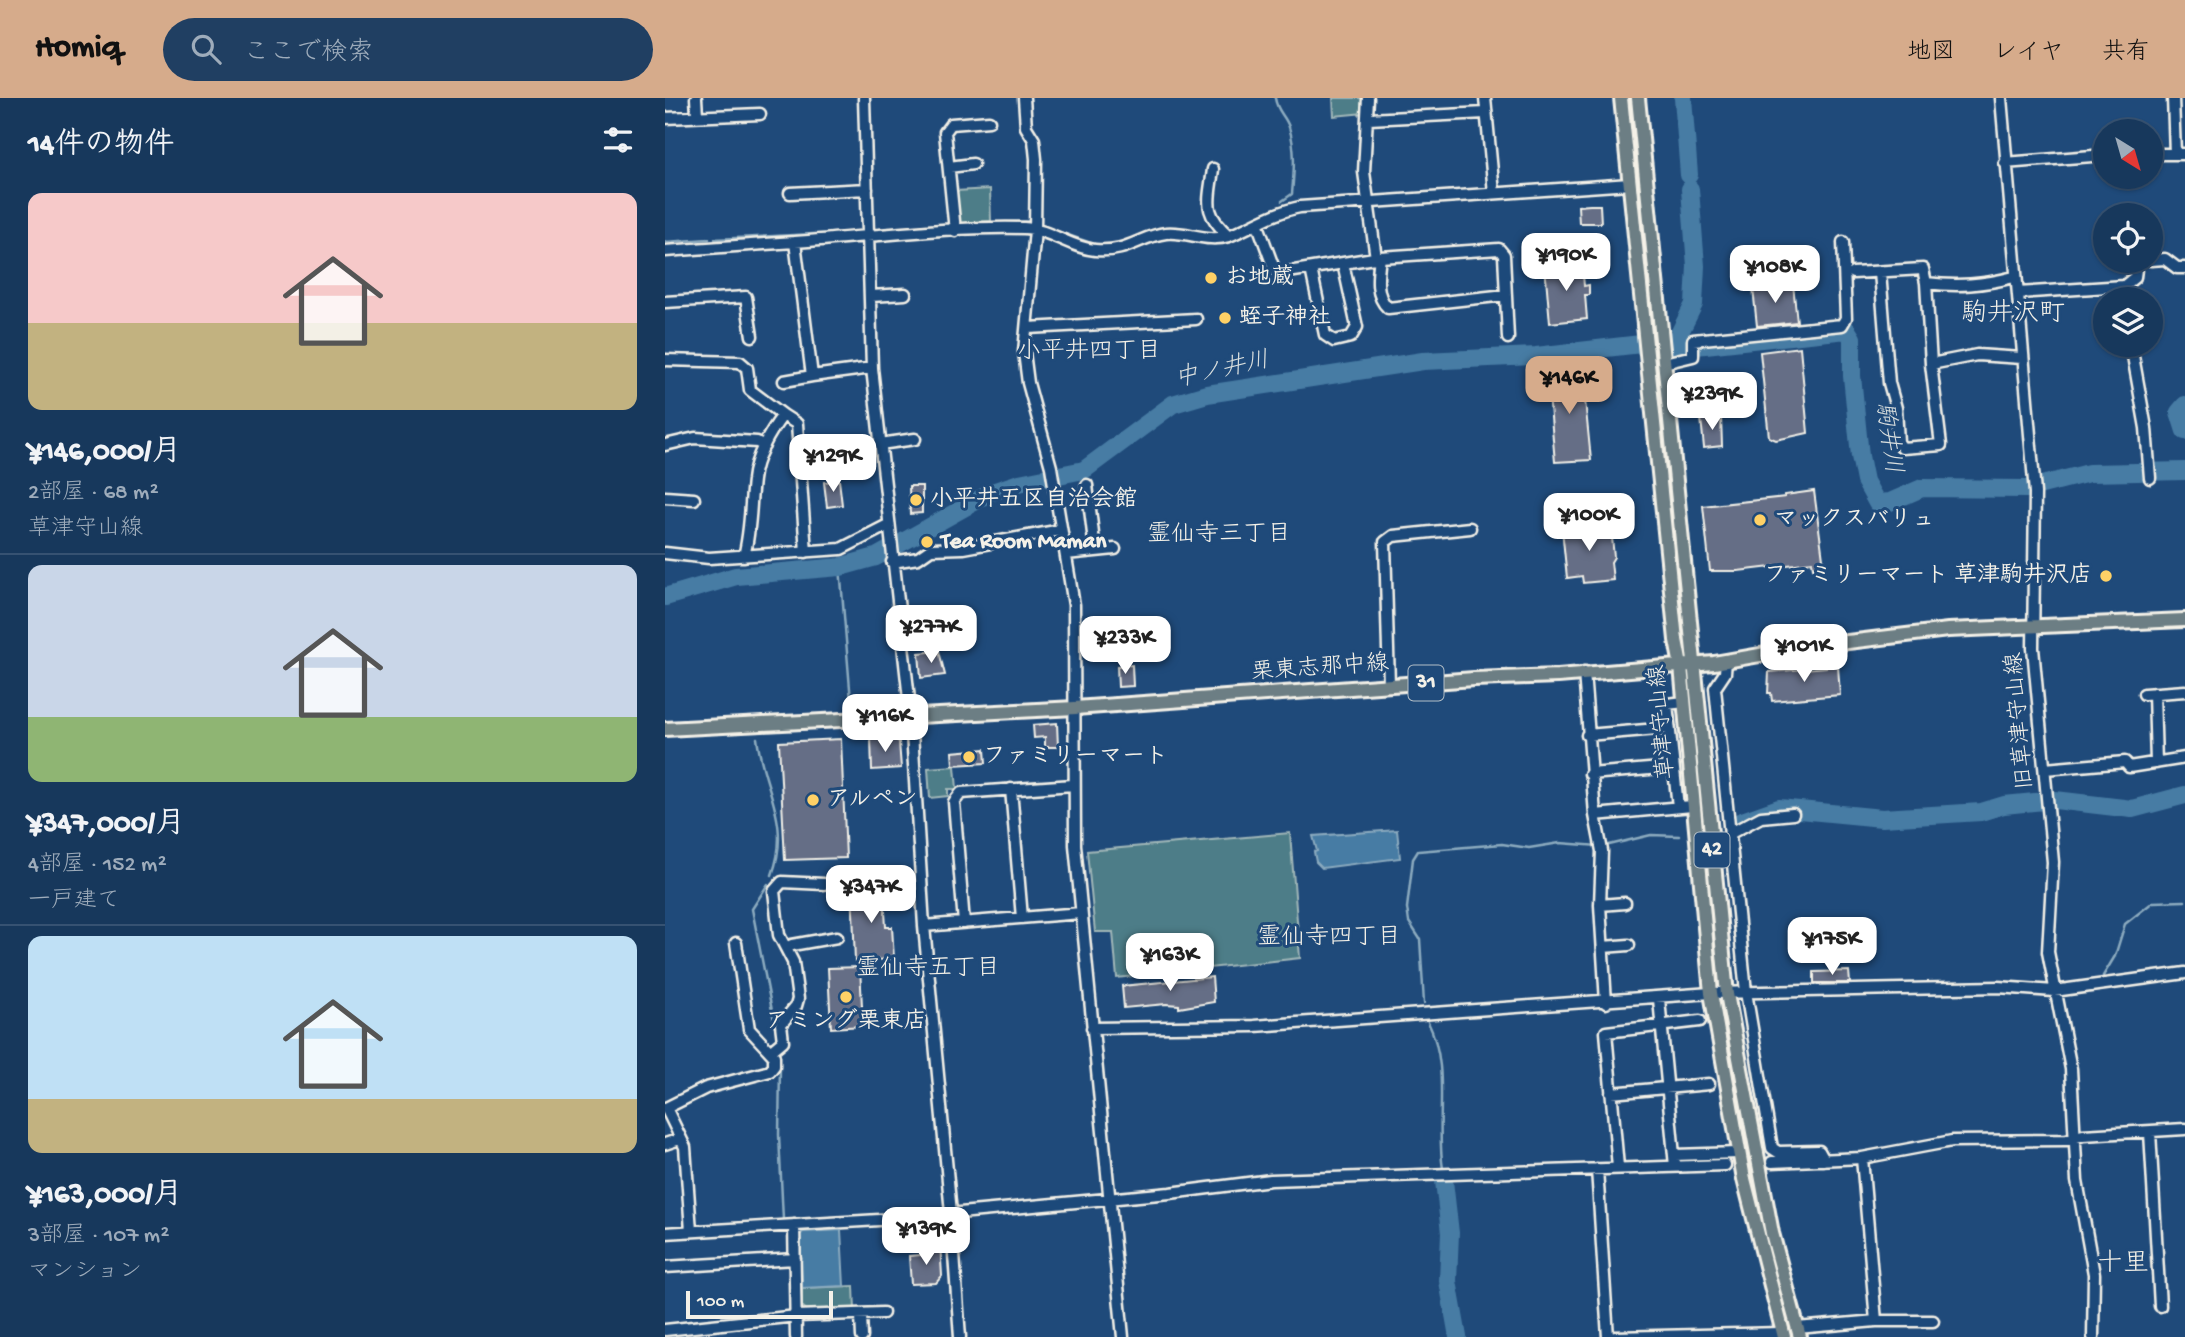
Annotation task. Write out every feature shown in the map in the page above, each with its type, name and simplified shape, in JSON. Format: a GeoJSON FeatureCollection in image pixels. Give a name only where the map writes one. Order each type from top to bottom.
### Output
{"type":"FeatureCollection","features":[{"type":"Feature","properties":{"kind":"main road","name":"草津守山線"},"geometry":{"type":"LineString","coordinates":[[1621,98],[1676,640],[1685,702],[1692,806],[1711,993],[1738,1153],[1783,1335]]}},
{"type":"Feature","properties":{"kind":"main road","name":"草津守山線"},"geometry":{"type":"LineString","coordinates":[[1638,98],[1727,994],[1772,1233],[1798,1332]]}},
{"type":"Feature","properties":{"kind":"main road","name":"栗東志那中線"},"geometry":{"type":"LineString","coordinates":[[665,729],[1075,708],[1681,666],[1870,638],[2033,625],[2185,620]]}},
{"type":"Feature","properties":{"kind":"street"},"geometry":{"type":"LineString","coordinates":[[696,98],[697,115]]}},
{"type":"Feature","properties":{"kind":"street"},"geometry":{"type":"LineString","coordinates":[[864,98],[872,368],[911,717],[923,926],[951,1213],[960,1337]]}},
{"type":"Feature","properties":{"kind":"street"},"geometry":{"type":"LineString","coordinates":[[1024,98],[1026,127],[1034,140],[1035,149],[1035,230],[1024,352],[1028,383],[1051,467],[1075,617],[1073,785],[1081,913],[1123,1337]]}},
{"type":"Feature","properties":{"kind":"street"},"geometry":{"type":"LineString","coordinates":[[1368,98],[1369,119],[1364,172],[1378,257],[1380,301],[1388,308],[1506,295]]}},
{"type":"Feature","properties":{"kind":"street"},"geometry":{"type":"LineString","coordinates":[[1485,98],[1494,192]]}},
{"type":"Feature","properties":{"kind":"street","name":"旧草津守山線"},"geometry":{"type":"LineString","coordinates":[[2001,98],[2014,277],[2018,293],[2035,489],[2033,625],[2053,862],[2048,952],[2071,1069],[2077,1181],[2094,1274],[2093,1337]]}},
{"type":"Feature","properties":{"kind":"street"},"geometry":{"type":"LineString","coordinates":[[2173,98],[2180,154]]}},
{"type":"Feature","properties":{"kind":"street"},"geometry":{"type":"LineString","coordinates":[[1369,119],[1485,113]]}},
{"type":"Feature","properties":{"kind":"street"},"geometry":{"type":"LineString","coordinates":[[665,118],[760,114]]}},
{"type":"Feature","properties":{"kind":"street"},"geometry":{"type":"LineString","coordinates":[[955,231],[945,132],[951,124],[989,121]]}},
{"type":"Feature","properties":{"kind":"street"},"geometry":{"type":"LineString","coordinates":[[2005,163],[2093,156]]}},
{"type":"Feature","properties":{"kind":"street"},"geometry":{"type":"LineString","coordinates":[[949,167],[973,164]]}},
{"type":"Feature","properties":{"kind":"street"},"geometry":{"type":"LineString","coordinates":[[1213,169],[1208,196],[1209,211],[1215,223],[1229,236]]}},
{"type":"Feature","properties":{"kind":"street"},"geometry":{"type":"LineString","coordinates":[[665,251],[955,231],[1035,230],[1093,250],[1130,248],[1149,238],[1170,233],[1206,239],[1229,236],[1258,225],[1282,210],[1367,200],[1630,184]]}},
{"type":"Feature","properties":{"kind":"street"},"geometry":{"type":"LineString","coordinates":[[790,193],[867,189]]}},
{"type":"Feature","properties":{"kind":"street"},"geometry":{"type":"LineString","coordinates":[[1258,225],[1276,274],[1378,257],[1499,249],[1504,255],[1508,338]]}},
{"type":"Feature","properties":{"kind":"street"},"geometry":{"type":"LineString","coordinates":[[795,242],[813,376]]}},
{"type":"Feature","properties":{"kind":"street"},"geometry":{"type":"LineString","coordinates":[[1664,359],[1693,356],[1694,347],[1842,325],[1846,317],[1843,242]]}},
{"type":"Feature","properties":{"kind":"street"},"geometry":{"type":"LineString","coordinates":[[2163,259],[2177,268],[2185,268]]}},
{"type":"Feature","properties":{"kind":"street"},"geometry":{"type":"LineString","coordinates":[[1311,269],[1325,335],[1334,341],[1351,337],[1357,327],[1343,263]]}},
{"type":"Feature","properties":{"kind":"street"},"geometry":{"type":"LineString","coordinates":[[1853,273],[1923,269],[1941,445],[1902,447],[1898,442],[1896,408],[1889,383],[1880,272]]}},
{"type":"Feature","properties":{"kind":"street"},"geometry":{"type":"LineString","coordinates":[[2018,293],[2125,286],[2135,277],[2136,273]]}},
{"type":"Feature","properties":{"kind":"street"},"geometry":{"type":"LineString","coordinates":[[1926,283],[1955,287],[2014,277]]}},
{"type":"Feature","properties":{"kind":"street"},"geometry":{"type":"LineString","coordinates":[[870,296],[905,294]]}},
{"type":"Feature","properties":{"kind":"street"},"geometry":{"type":"LineString","coordinates":[[665,302],[746,297],[752,336]]}},
{"type":"Feature","properties":{"kind":"street"},"geometry":{"type":"LineString","coordinates":[[1028,328],[1196,318]]}},
{"type":"Feature","properties":{"kind":"street"},"geometry":{"type":"LineString","coordinates":[[1931,364],[1977,355],[2022,358]]}},
{"type":"Feature","properties":{"kind":"street"},"geometry":{"type":"LineString","coordinates":[[2133,357],[2150,478]]}},
{"type":"Feature","properties":{"kind":"street"},"geometry":{"type":"LineString","coordinates":[[665,360],[740,362],[747,368],[750,390],[796,424],[806,552]]}},
{"type":"Feature","properties":{"kind":"street"},"geometry":{"type":"LineString","coordinates":[[784,381],[872,368]]}},
{"type":"Feature","properties":{"kind":"street"},"geometry":{"type":"LineString","coordinates":[[744,556],[751,531],[753,479],[764,446],[783,415]]}},
{"type":"Feature","properties":{"kind":"street"},"geometry":{"type":"LineString","coordinates":[[665,445],[695,438],[757,442],[764,446]]}},
{"type":"Feature","properties":{"kind":"street"},"geometry":{"type":"LineString","coordinates":[[880,444],[915,439]]}},
{"type":"Feature","properties":{"kind":"street"},"geometry":{"type":"LineString","coordinates":[[1087,485],[1095,550]]}},
{"type":"Feature","properties":{"kind":"street"},"geometry":{"type":"LineString","coordinates":[[665,497],[694,499]]}},
{"type":"Feature","properties":{"kind":"street"},"geometry":{"type":"LineString","coordinates":[[665,553],[709,558],[841,549],[888,525]]}},
{"type":"Feature","properties":{"kind":"street"},"geometry":{"type":"LineString","coordinates":[[1389,685],[1385,542],[1393,536],[1470,528]]}},
{"type":"Feature","properties":{"kind":"street"},"geometry":{"type":"LineString","coordinates":[[892,561],[918,558],[931,549],[963,548],[1062,530]]}},
{"type":"Feature","properties":{"kind":"street"},"geometry":{"type":"LineString","coordinates":[[1066,554],[1115,549]]}},
{"type":"Feature","properties":{"kind":"street"},"geometry":{"type":"LineString","coordinates":[[1725,660],[1725,673],[1714,688],[1746,992],[1772,1148],[1778,1152],[1819,1151],[1824,1160]]}},
{"type":"Feature","properties":{"kind":"street"},"geometry":{"type":"LineString","coordinates":[[1584,672],[1590,774],[1602,851],[1600,905],[1606,1003]]}},
{"type":"Feature","properties":{"kind":"street"},"geometry":{"type":"LineString","coordinates":[[2156,763],[2149,693],[2185,691]]}},
{"type":"Feature","properties":{"kind":"street"},"geometry":{"type":"LineString","coordinates":[[1678,807],[1667,704],[1685,702]]}},
{"type":"Feature","properties":{"kind":"street"},"geometry":{"type":"LineString","coordinates":[[1587,735],[1669,728]]}},
{"type":"Feature","properties":{"kind":"street"},"geometry":{"type":"LineString","coordinates":[[2045,769],[2125,762],[2129,767],[2185,758]]}},
{"type":"Feature","properties":{"kind":"street"},"geometry":{"type":"LineString","coordinates":[[1590,774],[1673,767]]}},
{"type":"Feature","properties":{"kind":"street"},"geometry":{"type":"LineString","coordinates":[[964,923],[954,802],[961,793],[1073,785]]}},
{"type":"Feature","properties":{"kind":"street"},"geometry":{"type":"LineString","coordinates":[[1011,789],[1022,918]]}},
{"type":"Feature","properties":{"kind":"street"},"geometry":{"type":"LineString","coordinates":[[1595,816],[1692,806]]}},
{"type":"Feature","properties":{"kind":"street"},"geometry":{"type":"LineString","coordinates":[[1729,834],[1762,817],[1793,814]]}},
{"type":"Feature","properties":{"kind":"street"},"geometry":{"type":"LineString","coordinates":[[771,1051],[783,1041],[781,1024],[796,1006],[798,999],[793,962],[779,935],[774,891],[776,885],[782,882],[824,884]]}},
{"type":"Feature","properties":{"kind":"street"},"geometry":{"type":"LineString","coordinates":[[1600,905],[1625,903]]}},
{"type":"Feature","properties":{"kind":"street"},"geometry":{"type":"LineString","coordinates":[[923,926],[1081,913]]}},
{"type":"Feature","properties":{"kind":"street"},"geometry":{"type":"LineString","coordinates":[[786,948],[792,944],[837,937]]}},
{"type":"Feature","properties":{"kind":"street"},"geometry":{"type":"LineString","coordinates":[[691,1231],[685,1147],[666,1106],[706,1088],[770,1071],[774,1066],[771,1051],[749,1029],[736,943]]}},
{"type":"Feature","properties":{"kind":"street"},"geometry":{"type":"LineString","coordinates":[[1603,947],[1629,945]]}},
{"type":"Feature","properties":{"kind":"street"},"geometry":{"type":"LineString","coordinates":[[1092,1028],[1254,1026],[1434,1012],[1606,1003],[1711,993],[1998,987],[2054,991],[2185,973]]}},
{"type":"Feature","properties":{"kind":"street"},"geometry":{"type":"LineString","coordinates":[[1659,999],[1675,1160]]}},
{"type":"Feature","properties":{"kind":"street"},"geometry":{"type":"LineString","coordinates":[[1618,1167],[1606,1032],[1700,1021]]}},
{"type":"Feature","properties":{"kind":"street"},"geometry":{"type":"LineString","coordinates":[[1611,1093],[1709,1084]]}},
{"type":"Feature","properties":{"kind":"street"},"geometry":{"type":"LineString","coordinates":[[1772,1162],[1862,1158],[1952,1141],[2074,1137],[2185,1129]]}},
{"type":"Feature","properties":{"kind":"street"},"geometry":{"type":"LineString","coordinates":[[2150,1132],[2160,1306]]}},
{"type":"Feature","properties":{"kind":"street"},"geometry":{"type":"LineString","coordinates":[[665,1144],[680,1139]]}},
{"type":"Feature","properties":{"kind":"street"},"geometry":{"type":"LineString","coordinates":[[665,1233],[951,1213],[1170,1193],[1271,1180],[1597,1169],[1738,1153]]}},
{"type":"Feature","properties":{"kind":"street"},"geometry":{"type":"LineString","coordinates":[[1862,1158],[1876,1321]]}},
{"type":"Feature","properties":{"kind":"street"},"geometry":{"type":"LineString","coordinates":[[1675,1160],[1725,1165]]}},
{"type":"Feature","properties":{"kind":"street"},"geometry":{"type":"LineString","coordinates":[[1597,1169],[1608,1337]]}},
{"type":"Feature","properties":{"kind":"street"},"geometry":{"type":"LineString","coordinates":[[795,1225],[796,1337]]}},
{"type":"Feature","properties":{"kind":"street"},"geometry":{"type":"LineString","coordinates":[[665,1267],[795,1259]]}},
{"type":"Feature","properties":{"kind":"street"},"geometry":{"type":"LineString","coordinates":[[665,1330],[797,1316],[883,1313]]}},
{"type":"Feature","properties":{"kind":"street"},"geometry":{"type":"LineString","coordinates":[[861,1315],[862,1337]]}},
{"type":"Feature","properties":{"kind":"street"},"geometry":{"type":"LineString","coordinates":[[1798,1332],[1876,1321],[1933,1321]]}},
{"type":"Feature","properties":{"kind":"street"},"geometry":{"type":"LineString","coordinates":[[1615,1337],[1783,1335]]}},
{"type":"Feature","properties":{"kind":"green space"},"geometry":{"type":"Polygon","coordinates":[[[1333,98],[1363,98],[1364,113],[1334,116],[1333,98]]]}},
{"type":"Feature","properties":{"kind":"green space"},"geometry":{"type":"Polygon","coordinates":[[[990,189],[991,221],[959,223],[956,191],[990,189]]]}},
{"type":"Feature","properties":{"kind":"green space"},"geometry":{"type":"Polygon","coordinates":[[[955,766],[957,789],[948,789],[948,796],[930,798],[928,768],[955,766]]]}},
{"type":"Feature","properties":{"kind":"green space"},"geometry":{"type":"Polygon","coordinates":[[[1290,833],[1300,958],[1117,978],[1113,932],[1095,932],[1087,851],[1290,833]]]}},
{"type":"Feature","properties":{"kind":"green space"},"geometry":{"type":"Polygon","coordinates":[[[854,1286],[855,1310],[808,1311],[802,1306],[802,1288],[854,1286]]]}},
{"type":"Feature","properties":{"kind":"water"},"geometry":{"type":"Polygon","coordinates":[[[1397,830],[1400,858],[1322,868],[1316,862],[1314,852],[1317,851],[1313,836],[1397,830]]]}},
{"type":"Feature","properties":{"kind":"water"},"geometry":{"type":"Polygon","coordinates":[[[841,1230],[844,1286],[802,1288],[800,1235],[803,1232],[841,1230]]]}},
{"type":"Feature","properties":{"kind":"building"},"geometry":{"type":"Polygon","coordinates":[[[1600,205],[1601,223],[1579,223],[1578,206],[1600,205]]]}},
{"type":"Feature","properties":{"kind":"building"},"geometry":{"type":"Polygon","coordinates":[[[1582,263],[1584,286],[1589,285],[1589,295],[1585,295],[1587,319],[1550,323],[1545,266],[1582,263]]]}},
{"type":"Feature","properties":{"kind":"building"},"geometry":{"type":"Polygon","coordinates":[[[1793,284],[1797,322],[1757,326],[1753,288],[1793,284]]]}},
{"type":"Feature","properties":{"kind":"building"},"geometry":{"type":"Polygon","coordinates":[[[1800,347],[1808,433],[1776,440],[1769,437],[1760,352],[1800,347]]]}},
{"type":"Feature","properties":{"kind":"building"},"geometry":{"type":"Polygon","coordinates":[[[1582,370],[1591,460],[1555,462],[1547,373],[1582,370]]]}},
{"type":"Feature","properties":{"kind":"building"},"geometry":{"type":"Polygon","coordinates":[[[1721,416],[1722,446],[1704,448],[1701,418],[1721,416]]]}},
{"type":"Feature","properties":{"kind":"building"},"geometry":{"type":"Polygon","coordinates":[[[839,480],[842,505],[827,507],[824,482],[839,480]]]}},
{"type":"Feature","properties":{"kind":"building","name":"小平井五区自治会館"},"geometry":{"type":"Polygon","coordinates":[[[909,486],[922,486],[922,513],[910,514],[909,486]]]}},
{"type":"Feature","properties":{"kind":"building","name":"マックスバリュ"},"geometry":{"type":"Polygon","coordinates":[[[1814,491],[1824,566],[1813,568],[1812,562],[1738,571],[1710,571],[1703,506],[1814,491]]]}},
{"type":"Feature","properties":{"kind":"building"},"geometry":{"type":"Polygon","coordinates":[[[1607,524],[1611,528],[1613,580],[1583,583],[1582,576],[1567,578],[1562,529],[1607,524]]]}},
{"type":"Feature","properties":{"kind":"building"},"geometry":{"type":"Polygon","coordinates":[[[939,651],[945,675],[921,678],[919,653],[939,651]]]}},
{"type":"Feature","properties":{"kind":"building"},"geometry":{"type":"Polygon","coordinates":[[[1132,665],[1133,686],[1118,687],[1117,666],[1132,665]]]}},
{"type":"Feature","properties":{"kind":"building"},"geometry":{"type":"Polygon","coordinates":[[[1838,666],[1840,695],[1772,701],[1771,693],[1768,693],[1769,672],[1838,666]]]}},
{"type":"Feature","properties":{"kind":"building"},"geometry":{"type":"Polygon","coordinates":[[[1057,723],[1058,747],[1045,747],[1045,737],[1034,738],[1033,725],[1057,723]]]}},
{"type":"Feature","properties":{"kind":"building"},"geometry":{"type":"Polygon","coordinates":[[[893,738],[899,742],[901,768],[872,770],[871,739],[893,738]]]}},
{"type":"Feature","properties":{"kind":"building","name":"アルペン"},"geometry":{"type":"Polygon","coordinates":[[[841,739],[846,858],[785,860],[779,742],[841,739]]]}},
{"type":"Feature","properties":{"kind":"building","name":"ファミリーマート"},"geometry":{"type":"Polygon","coordinates":[[[985,749],[986,763],[953,765],[952,752],[985,749]]]}},
{"type":"Feature","properties":{"kind":"building"},"geometry":{"type":"Polygon","coordinates":[[[879,885],[880,895],[884,895],[886,927],[892,927],[894,959],[855,961],[852,887],[879,885]]]}},
{"type":"Feature","properties":{"kind":"building","name":"アミング栗東店"},"geometry":{"type":"Polygon","coordinates":[[[860,967],[863,1026],[831,1028],[828,968],[860,967]]]}},
{"type":"Feature","properties":{"kind":"building"},"geometry":{"type":"Polygon","coordinates":[[[1849,971],[1850,983],[1814,983],[1814,972],[1849,971]]]}},
{"type":"Feature","properties":{"kind":"building"},"geometry":{"type":"Polygon","coordinates":[[[1212,977],[1214,1002],[1179,1008],[1179,1005],[1166,1004],[1124,1008],[1122,986],[1212,977]]]}},
{"type":"Feature","properties":{"kind":"building"},"geometry":{"type":"Polygon","coordinates":[[[940,1243],[942,1276],[936,1283],[911,1284],[909,1256],[932,1254],[931,1244],[940,1243]]]}},
{"type":"Feature","properties":{"kind":"waterway"},"geometry":{"type":"LineString","coordinates":[[1275,98],[1277,107],[1289,127],[1294,152],[1292,194],[1282,201]]}},
{"type":"Feature","properties":{"kind":"waterway","name":"中ノ井川"},"geometry":{"type":"LineString","coordinates":[[1683,98],[1689,175]]}},
{"type":"Feature","properties":{"kind":"waterway","name":"中ノ井川"},"geometry":{"type":"LineString","coordinates":[[1676,340],[1694,304],[1696,266],[1690,189]]}},
{"type":"Feature","properties":{"kind":"waterway"},"geometry":{"type":"LineString","coordinates":[[959,224],[1033,221]]}},
{"type":"Feature","properties":{"kind":"waterway"},"geometry":{"type":"LineString","coordinates":[[1045,227],[1094,244]]}},
{"type":"Feature","properties":{"kind":"waterway"},"geometry":{"type":"LineString","coordinates":[[1169,228],[1193,231]]}},
{"type":"Feature","properties":{"kind":"waterway"},"geometry":{"type":"LineString","coordinates":[[881,230],[898,229]]}},
{"type":"Feature","properties":{"kind":"waterway"},"geometry":{"type":"LineString","coordinates":[[715,239],[854,232]]}},
{"type":"Feature","properties":{"kind":"waterway"},"geometry":{"type":"LineString","coordinates":[[665,242],[709,239]]}},
{"type":"Feature","properties":{"kind":"waterway","name":"駒井川"},"geometry":{"type":"LineString","coordinates":[[1676,340],[1677,348],[1847,330],[1852,338],[1852,376],[1860,456],[1865,481],[1877,503],[1890,502],[1922,488],[2026,489],[2089,473],[2185,471]]}},
{"type":"Feature","properties":{"kind":"waterway","name":"中ノ井川"},"geometry":{"type":"LineString","coordinates":[[665,597],[736,576],[840,567],[876,557],[992,492],[1019,483],[1084,470],[1173,404],[1207,394],[1423,361],[1536,356],[1676,340]]}},
{"type":"Feature","properties":{"kind":"waterway","name":"駒井川"},"geometry":{"type":"LineString","coordinates":[[2185,405],[2179,412],[2185,431]]}},
{"type":"Feature","properties":{"kind":"waterway"},"geometry":{"type":"LineString","coordinates":[[840,567],[851,701]]}},
{"type":"Feature","properties":{"kind":"waterway"},"geometry":{"type":"LineString","coordinates":[[757,738],[778,822],[777,856],[772,875]]}},
{"type":"Feature","properties":{"kind":"waterway"},"geometry":{"type":"LineString","coordinates":[[1731,825],[1779,808],[1882,818],[1981,812],[2004,805],[2055,800],[2132,809],[2185,795]]}},
{"type":"Feature","properties":{"kind":"waterway"},"geometry":{"type":"LineString","coordinates":[[1605,846],[1651,835],[1679,836]]}},
{"type":"Feature","properties":{"kind":"waterway"},"geometry":{"type":"LineString","coordinates":[[1424,1003],[1420,939],[1409,922],[1407,908],[1413,859],[1418,851],[1502,844],[1529,848],[1560,843],[1599,846]]}},
{"type":"Feature","properties":{"kind":"waterway"},"geometry":{"type":"LineString","coordinates":[[768,884],[752,909],[777,1036]]}},
{"type":"Feature","properties":{"kind":"waterway"},"geometry":{"type":"LineString","coordinates":[[2103,976],[2115,956],[2125,924],[2153,902],[2185,901]]}},
{"type":"Feature","properties":{"kind":"waterway"},"geometry":{"type":"LineString","coordinates":[[1428,1022],[1435,1040],[1441,1076],[1443,1169]]}},
{"type":"Feature","properties":{"kind":"waterway"},"geometry":{"type":"LineString","coordinates":[[780,1064],[779,1135],[783,1220]]}},
{"type":"Feature","properties":{"kind":"waterway"},"geometry":{"type":"LineString","coordinates":[[1444,1181],[1450,1233],[1448,1281],[1458,1337]]}},
{"type":"Feature","properties":{"kind":"waterway"},"geometry":{"type":"LineString","coordinates":[[1818,1321],[1829,1320]]}},
{"type":"Feature","properties":{"kind":"tunnel"},"geometry":{"type":"LineString","coordinates":[[1725,1165],[1764,1163]]}},
{"type":"Feature","properties":{"kind":"place","name":"お地蔵"},"geometry":{"type":"Point","coordinates":[1211,278]}},
{"type":"Feature","properties":{"kind":"place","name":"蛭子神社"},"geometry":{"type":"Point","coordinates":[1225,318]}},
{"type":"Feature","properties":{"kind":"place","name":"小平井五区自治会館"},"geometry":{"type":"Point","coordinates":[916,500]}},
{"type":"Feature","properties":{"kind":"place","name":"マックスバリュ"},"geometry":{"type":"Point","coordinates":[1760,520]}},
{"type":"Feature","properties":{"kind":"place","name":"Tea Room Maman"},"geometry":{"type":"Point","coordinates":[927,542]}},
{"type":"Feature","properties":{"kind":"place","name":"ファミリーマート 草津駒井沢店"},"geometry":{"type":"Point","coordinates":[2106,576]}},
{"type":"Feature","properties":{"kind":"place","name":"ファミリーマート"},"geometry":{"type":"Point","coordinates":[969,757]}},
{"type":"Feature","properties":{"kind":"place","name":"アルペン"},"geometry":{"type":"Point","coordinates":[813,800]}},
{"type":"Feature","properties":{"kind":"place","name":"アミング栗東店"},"geometry":{"type":"Point","coordinates":[846,997]}},
{"type":"Feature","properties":{"kind":"district","name":"駒井沢町"},"geometry":{"type":"Point","coordinates":[2013,315]}},
{"type":"Feature","properties":{"kind":"district","name":"小平井四丁目"},"geometry":{"type":"Point","coordinates":[1089,352]}},
{"type":"Feature","properties":{"kind":"district","name":"霊仙寺三丁目"},"geometry":{"type":"Point","coordinates":[1219,535]}},
{"type":"Feature","properties":{"kind":"district","name":"霊仙寺四丁目"},"geometry":{"type":"Point","coordinates":[1329,938]}},
{"type":"Feature","properties":{"kind":"district","name":"霊仙寺五丁目"},"geometry":{"type":"Point","coordinates":[928,969]}},
{"type":"Feature","properties":{"kind":"district","name":"十里"},"geometry":{"type":"Point","coordinates":[2123,1265]}}]}
